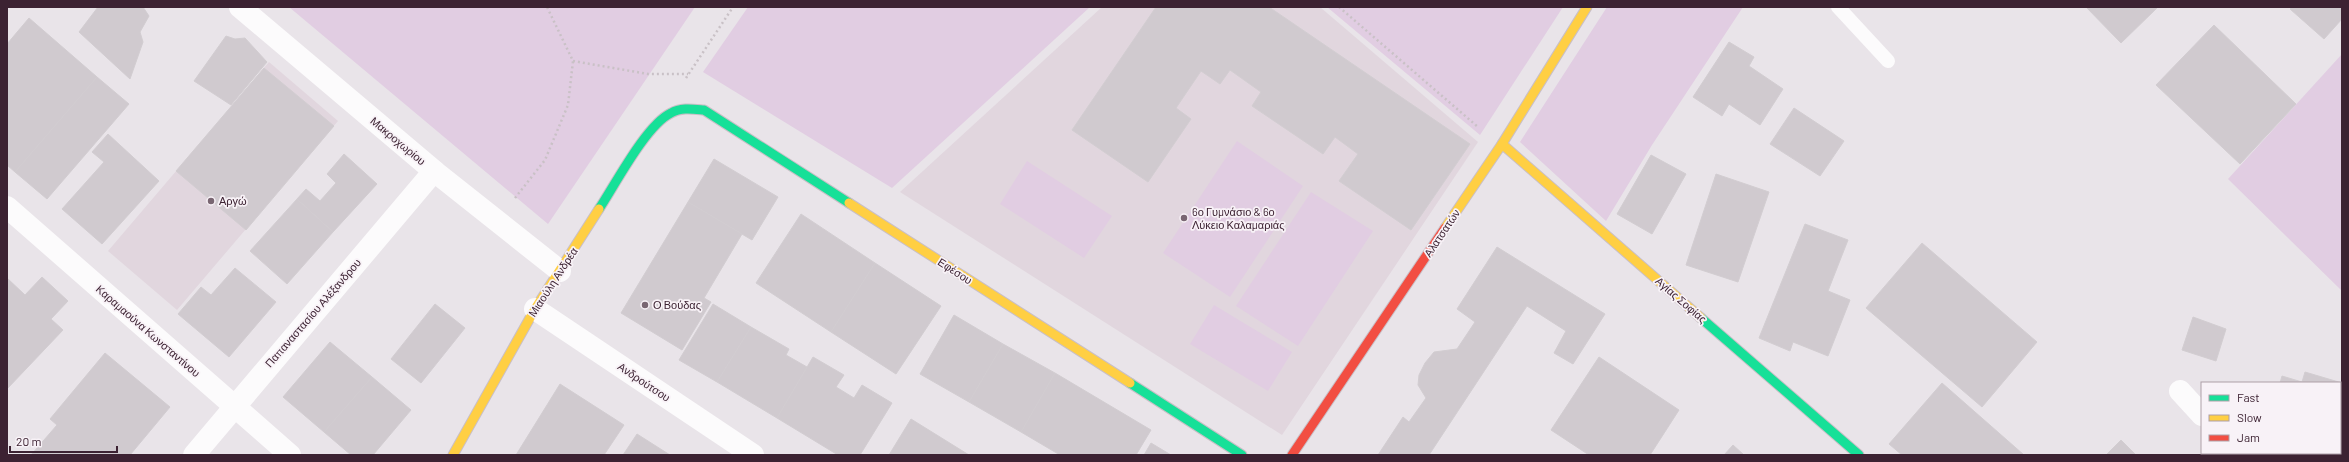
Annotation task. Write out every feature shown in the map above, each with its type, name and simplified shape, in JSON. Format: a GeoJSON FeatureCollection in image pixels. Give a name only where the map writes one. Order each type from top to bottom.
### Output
{"type":"FeatureCollection","features":[{"type":"Feature","properties":{"kind":"street","name":"Μακροχωρίου"},"geometry":{"type":"LineString","coordinates":[[240,7],[434,171],[560,271]]}},
{"type":"Feature","properties":{"kind":"street","name":"Αλατσατών"},"geometry":{"type":"LineString","coordinates":[[1292,455],[1502,144],[1587,7]]}},
{"type":"Feature","properties":{"kind":"street","name":"Εφέσου"},"geometry":{"type":"LineString","coordinates":[[662,116],[692,108],[704,110],[1242,455]]}},
{"type":"Feature","properties":{"kind":"street","name":"Μιαούλη Ανδρέα"},"geometry":{"type":"LineString","coordinates":[[453,455],[535,309],[646,137],[662,116]]}},
{"type":"Feature","properties":{"kind":"street","name":"Αγίας Σοφίας"},"geometry":{"type":"LineString","coordinates":[[1502,144],[1859,455]]}},
{"type":"Feature","properties":{"kind":"street","name":"Παπαναστασίου Αλέξανδρου"},"geometry":{"type":"LineString","coordinates":[[194,455],[434,171]]}},
{"type":"Feature","properties":{"kind":"street","name":"Καραμαούνα Κωνσταντίνου"},"geometry":{"type":"LineString","coordinates":[[7,207],[290,455]]}},
{"type":"Feature","properties":{"kind":"street","name":"Ανδρούτσου"},"geometry":{"type":"LineString","coordinates":[[535,309],[753,455]]}},
{"type":"Feature","properties":{"kind":"street"},"geometry":{"type":"LineString","coordinates":[[2180,391],[2201,414]]}},
{"type":"Feature","properties":{"kind":"lane"},"geometry":{"type":"LineString","coordinates":[[1838,7],[1888,61]]}},
{"type":"Feature","properties":{"kind":"path"},"geometry":{"type":"LineString","coordinates":[[512,202],[544,160],[568,105],[573,61],[547,7]]}},
{"type":"Feature","properties":{"kind":"path"},"geometry":{"type":"LineString","coordinates":[[662,116],[733,7]]}},
{"type":"Feature","properties":{"kind":"path"},"geometry":{"type":"LineString","coordinates":[[1339,7],[1488,135],[1502,144]]}},
{"type":"Feature","properties":{"kind":"path"},"geometry":{"type":"LineString","coordinates":[[573,61],[648,74],[688,74]]}},
{"type":"Feature","properties":{"kind":"shaded area"},"geometry":{"type":"Polygon","coordinates":[[[289,7],[695,7],[548,224],[289,7]]]}},
{"type":"Feature","properties":{"kind":"shaded area"},"geometry":{"type":"Polygon","coordinates":[[[748,7],[1090,7],[892,188],[703,72],[748,7]]]}},
{"type":"Feature","properties":{"kind":"shaded area","name":"6ο Γυμνάσιο & 6ο Λύκειο Καλαμαριάς"},"geometry":{"type":"Polygon","coordinates":[[[1102,7],[1320,7],[1478,142],[1282,435],[900,192],[1102,7]]]}},
{"type":"Feature","properties":{"kind":"shaded area"},"geometry":{"type":"Polygon","coordinates":[[[1327,7],[1563,7],[1480,135],[1327,7]]]}},
{"type":"Feature","properties":{"kind":"shaded area"},"geometry":{"type":"Polygon","coordinates":[[[1607,7],[1743,7],[1652,145],[1606,221],[1520,142],[1607,7]]]}},
{"type":"Feature","properties":{"kind":"shaded area"},"geometry":{"type":"Polygon","coordinates":[[[2342,54],[2342,291],[2228,179],[2342,54]]]}},
{"type":"Feature","properties":{"kind":"shaded area","name":"Αργώ"},"geometry":{"type":"Polygon","coordinates":[[[269,62],[338,121],[177,310],[108,251],[269,62]]]}},
{"type":"Feature","properties":{"kind":"shaded area"},"geometry":{"type":"Polygon","coordinates":[[[1237,141],[1303,186],[1230,297],[1163,253],[1237,141]]]}},
{"type":"Feature","properties":{"kind":"shaded area"},"geometry":{"type":"Polygon","coordinates":[[[1027,161],[1112,216],[1084,258],[1000,204],[1027,161]]]}},
{"type":"Feature","properties":{"kind":"shaded area"},"geometry":{"type":"Polygon","coordinates":[[[1311,192],[1373,231],[1298,346],[1236,306],[1311,192]]]}},
{"type":"Feature","properties":{"kind":"shaded area"},"geometry":{"type":"Polygon","coordinates":[[[1214,305],[1292,352],[1268,391],[1190,344],[1214,305]]]}},
{"type":"Feature","properties":{"kind":"building"},"geometry":{"type":"Polygon","coordinates":[[[98,7],[143,7],[149,16],[140,32],[143,42],[130,79],[79,32],[98,7]]]}},
{"type":"Feature","properties":{"kind":"building"},"geometry":{"type":"Polygon","coordinates":[[[1156,7],[1269,7],[1470,144],[1411,230],[1339,181],[1358,154],[1335,137],[1323,154],[1252,106],[1261,92],[1230,70],[1220,84],[1201,71],[1176,108],[1191,119],[1148,182],[1072,130],[1156,7]]]}},
{"type":"Feature","properties":{"kind":"building"},"geometry":{"type":"Polygon","coordinates":[[[2086,7],[2158,7],[2121,43],[2086,7]]]}},
{"type":"Feature","properties":{"kind":"building"},"geometry":{"type":"Polygon","coordinates":[[[2292,7],[2342,7],[2342,19],[2324,39],[2290,9],[2292,7]]]}},
{"type":"Feature","properties":{"kind":"building"},"geometry":{"type":"Polygon","coordinates":[[[29,18],[97,77],[15,172],[7,165],[7,44],[29,18]]]}},
{"type":"Feature","properties":{"kind":"building"},"geometry":{"type":"Polygon","coordinates":[[[2214,25],[2296,104],[2240,164],[2156,85],[2214,25]]]}},
{"type":"Feature","properties":{"kind":"building"},"geometry":{"type":"Polygon","coordinates":[[[226,36],[235,39],[245,38],[267,62],[231,105],[194,81],[226,36]]]}},
{"type":"Feature","properties":{"kind":"building"},"geometry":{"type":"Polygon","coordinates":[[[1729,42],[1754,57],[1749,66],[1783,89],[1760,125],[1729,104],[1722,116],[1693,97],[1729,42]]]}},
{"type":"Feature","properties":{"kind":"building"},"geometry":{"type":"Polygon","coordinates":[[[264,68],[334,126],[246,230],[176,171],[264,68]]]}},
{"type":"Feature","properties":{"kind":"building"},"geometry":{"type":"Polygon","coordinates":[[[97,77],[129,104],[47,199],[15,172],[97,77]]]}},
{"type":"Feature","properties":{"kind":"building"},"geometry":{"type":"Polygon","coordinates":[[[1794,108],[1844,141],[1820,176],[1770,144],[1794,108]]]}},
{"type":"Feature","properties":{"kind":"building"},"geometry":{"type":"Polygon","coordinates":[[[108,134],[159,181],[102,244],[62,209],[104,162],[92,152],[108,134]]]}},
{"type":"Feature","properties":{"kind":"building"},"geometry":{"type":"Polygon","coordinates":[[[344,154],[377,184],[333,232],[297,199],[306,189],[320,201],[336,183],[327,174],[344,154]]]}},
{"type":"Feature","properties":{"kind":"building"},"geometry":{"type":"Polygon","coordinates":[[[1651,155],[1686,174],[1652,234],[1617,214],[1651,155]]]}},
{"type":"Feature","properties":{"kind":"building"},"geometry":{"type":"Polygon","coordinates":[[[714,159],[778,197],[752,240],[688,202],[714,159]]]}},
{"type":"Feature","properties":{"kind":"building"},"geometry":{"type":"Polygon","coordinates":[[[1716,174],[1769,192],[1738,282],[1686,265],[1716,174]]]}},
{"type":"Feature","properties":{"kind":"building"},"geometry":{"type":"Polygon","coordinates":[[[297,199],[333,232],[287,284],[250,251],[297,199]]]}},
{"type":"Feature","properties":{"kind":"building"},"geometry":{"type":"Polygon","coordinates":[[[688,202],[742,234],[704,298],[711,302],[682,350],[621,313],[688,202]]]}},
{"type":"Feature","properties":{"kind":"building"},"geometry":{"type":"Polygon","coordinates":[[[801,214],[875,263],[831,332],[756,283],[801,214]]]}},
{"type":"Feature","properties":{"kind":"building"},"geometry":{"type":"Polygon","coordinates":[[[1805,224],[1848,240],[1828,291],[1850,300],[1828,356],[1793,342],[1790,351],[1759,338],[1805,224]]]}},
{"type":"Feature","properties":{"kind":"building"},"geometry":{"type":"Polygon","coordinates":[[[1922,243],[2037,342],[1982,407],[1866,308],[1922,243]]]}},
{"type":"Feature","properties":{"kind":"building"},"geometry":{"type":"Polygon","coordinates":[[[1497,247],[1605,314],[1573,364],[1554,353],[1566,331],[1527,306],[1429,455],[1378,455],[1403,417],[1409,422],[1426,398],[1418,385],[1419,375],[1425,363],[1434,352],[1457,349],[1475,322],[1457,309],[1497,247]]]}},
{"type":"Feature","properties":{"kind":"building"},"geometry":{"type":"Polygon","coordinates":[[[875,263],[941,306],[896,374],[831,332],[875,263]]]}},
{"type":"Feature","properties":{"kind":"building"},"geometry":{"type":"Polygon","coordinates":[[[235,268],[276,302],[229,357],[178,314],[201,287],[211,295],[235,268]]]}},
{"type":"Feature","properties":{"kind":"building"},"geometry":{"type":"Polygon","coordinates":[[[42,277],[68,301],[51,319],[63,330],[7,389],[7,278],[25,295],[42,277]]]}},
{"type":"Feature","properties":{"kind":"building"},"geometry":{"type":"Polygon","coordinates":[[[435,304],[465,328],[421,383],[391,359],[435,304]]]}},
{"type":"Feature","properties":{"kind":"building"},"geometry":{"type":"Polygon","coordinates":[[[713,304],[751,327],[717,382],[679,360],[713,304]]]}},
{"type":"Feature","properties":{"kind":"building"},"geometry":{"type":"Polygon","coordinates":[[[954,315],[1003,344],[969,402],[920,374],[954,315]]]}},
{"type":"Feature","properties":{"kind":"building"},"geometry":{"type":"Polygon","coordinates":[[[2193,317],[2226,329],[2216,361],[2182,350],[2193,317]]]}},
{"type":"Feature","properties":{"kind":"building"},"geometry":{"type":"Polygon","coordinates":[[[751,327],[789,349],[786,355],[807,367],[777,418],[717,382],[751,327]]]}},
{"type":"Feature","properties":{"kind":"building"},"geometry":{"type":"Polygon","coordinates":[[[330,342],[372,377],[324,432],[283,397],[330,342]]]}},
{"type":"Feature","properties":{"kind":"building"},"geometry":{"type":"Polygon","coordinates":[[[1003,344],[1055,373],[1021,432],[969,402],[1003,344]]]}},
{"type":"Feature","properties":{"kind":"building"},"geometry":{"type":"Polygon","coordinates":[[[105,353],[170,407],[130,455],[31,455],[57,425],[50,419],[105,353]]]}},
{"type":"Feature","properties":{"kind":"building"},"geometry":{"type":"Polygon","coordinates":[[[813,357],[844,375],[836,387],[854,398],[862,385],[892,403],[860,455],[838,455],[777,418],[813,357]]]}},
{"type":"Feature","properties":{"kind":"building"},"geometry":{"type":"Polygon","coordinates":[[[1599,357],[1679,410],[1650,455],[1589,455],[1551,430],[1599,357]]]}},
{"type":"Feature","properties":{"kind":"building"},"geometry":{"type":"Polygon","coordinates":[[[2305,372],[2339,382],[2302,382],[2305,372]]]}},
{"type":"Feature","properties":{"kind":"building"},"geometry":{"type":"Polygon","coordinates":[[[1055,373],[1151,430],[1136,455],[1060,455],[1021,432],[1055,373]]]}},
{"type":"Feature","properties":{"kind":"building"},"geometry":{"type":"Polygon","coordinates":[[[2282,376],[2302,382],[2280,382],[2282,376]]]}},
{"type":"Feature","properties":{"kind":"building"},"geometry":{"type":"Polygon","coordinates":[[[372,377],[411,410],[373,455],[351,455],[324,432],[372,377]]]}},
{"type":"Feature","properties":{"kind":"building"},"geometry":{"type":"Polygon","coordinates":[[[1942,383],[2024,455],[1902,455],[1889,444],[1942,383]]]}},
{"type":"Feature","properties":{"kind":"building"},"geometry":{"type":"Polygon","coordinates":[[[560,384],[624,425],[604,455],[516,455],[560,384]]]}},
{"type":"Feature","properties":{"kind":"building"},"geometry":{"type":"Polygon","coordinates":[[[911,419],[969,455],[889,455],[911,419]]]}},
{"type":"Feature","properties":{"kind":"building"},"geometry":{"type":"Polygon","coordinates":[[[637,434],[670,455],[623,455],[637,434]]]}},
{"type":"Feature","properties":{"kind":"building"},"geometry":{"type":"Polygon","coordinates":[[[2121,440],[2136,455],[2106,455],[2121,440]]]}},
{"type":"Feature","properties":{"kind":"building"},"geometry":{"type":"Polygon","coordinates":[[[1151,443],[1171,455],[1144,455],[1151,443]]]}},
{"type":"Feature","properties":{"kind":"building"},"geometry":{"type":"Polygon","coordinates":[[[1733,445],[1744,455],[1724,455],[1733,445]]]}},
{"type":"Feature","properties":{"kind":"traffic: fast"},"geometry":{"type":"LineString","coordinates":[[599,209],[641,142],[651,130],[671,113],[687,109],[704,110],[849,203]]}},
{"type":"Feature","properties":{"kind":"traffic: fast"},"geometry":{"type":"LineString","coordinates":[[1701,318],[1859,455]]}},
{"type":"Feature","properties":{"kind":"traffic: fast"},"geometry":{"type":"LineString","coordinates":[[1130,383],[1242,455]]}},
{"type":"Feature","properties":{"kind":"traffic: slow"},"geometry":{"type":"LineString","coordinates":[[1445,228],[1502,144],[1587,7]]}},
{"type":"Feature","properties":{"kind":"traffic: slow"},"geometry":{"type":"LineString","coordinates":[[1502,144],[1701,318]]}},
{"type":"Feature","properties":{"kind":"traffic: slow"},"geometry":{"type":"LineString","coordinates":[[849,203],[1130,383]]}},
{"type":"Feature","properties":{"kind":"traffic: slow"},"geometry":{"type":"LineString","coordinates":[[453,455],[535,309],[599,209]]}},
{"type":"Feature","properties":{"kind":"traffic: jam"},"geometry":{"type":"LineString","coordinates":[[1292,455],[1445,228]]}},
{"type":"Feature","properties":{"kind":"place","name":"Αργώ"},"geometry":{"type":"Point","coordinates":[211,201]}},
{"type":"Feature","properties":{"kind":"place","name":"6ο Γυμνάσιο & 6ο Λύκειο Καλαμαριάς"},"geometry":{"type":"Point","coordinates":[1184,218]}},
{"type":"Feature","properties":{"kind":"place","name":"Ο Βούδας"},"geometry":{"type":"Point","coordinates":[645,305]}}]}
